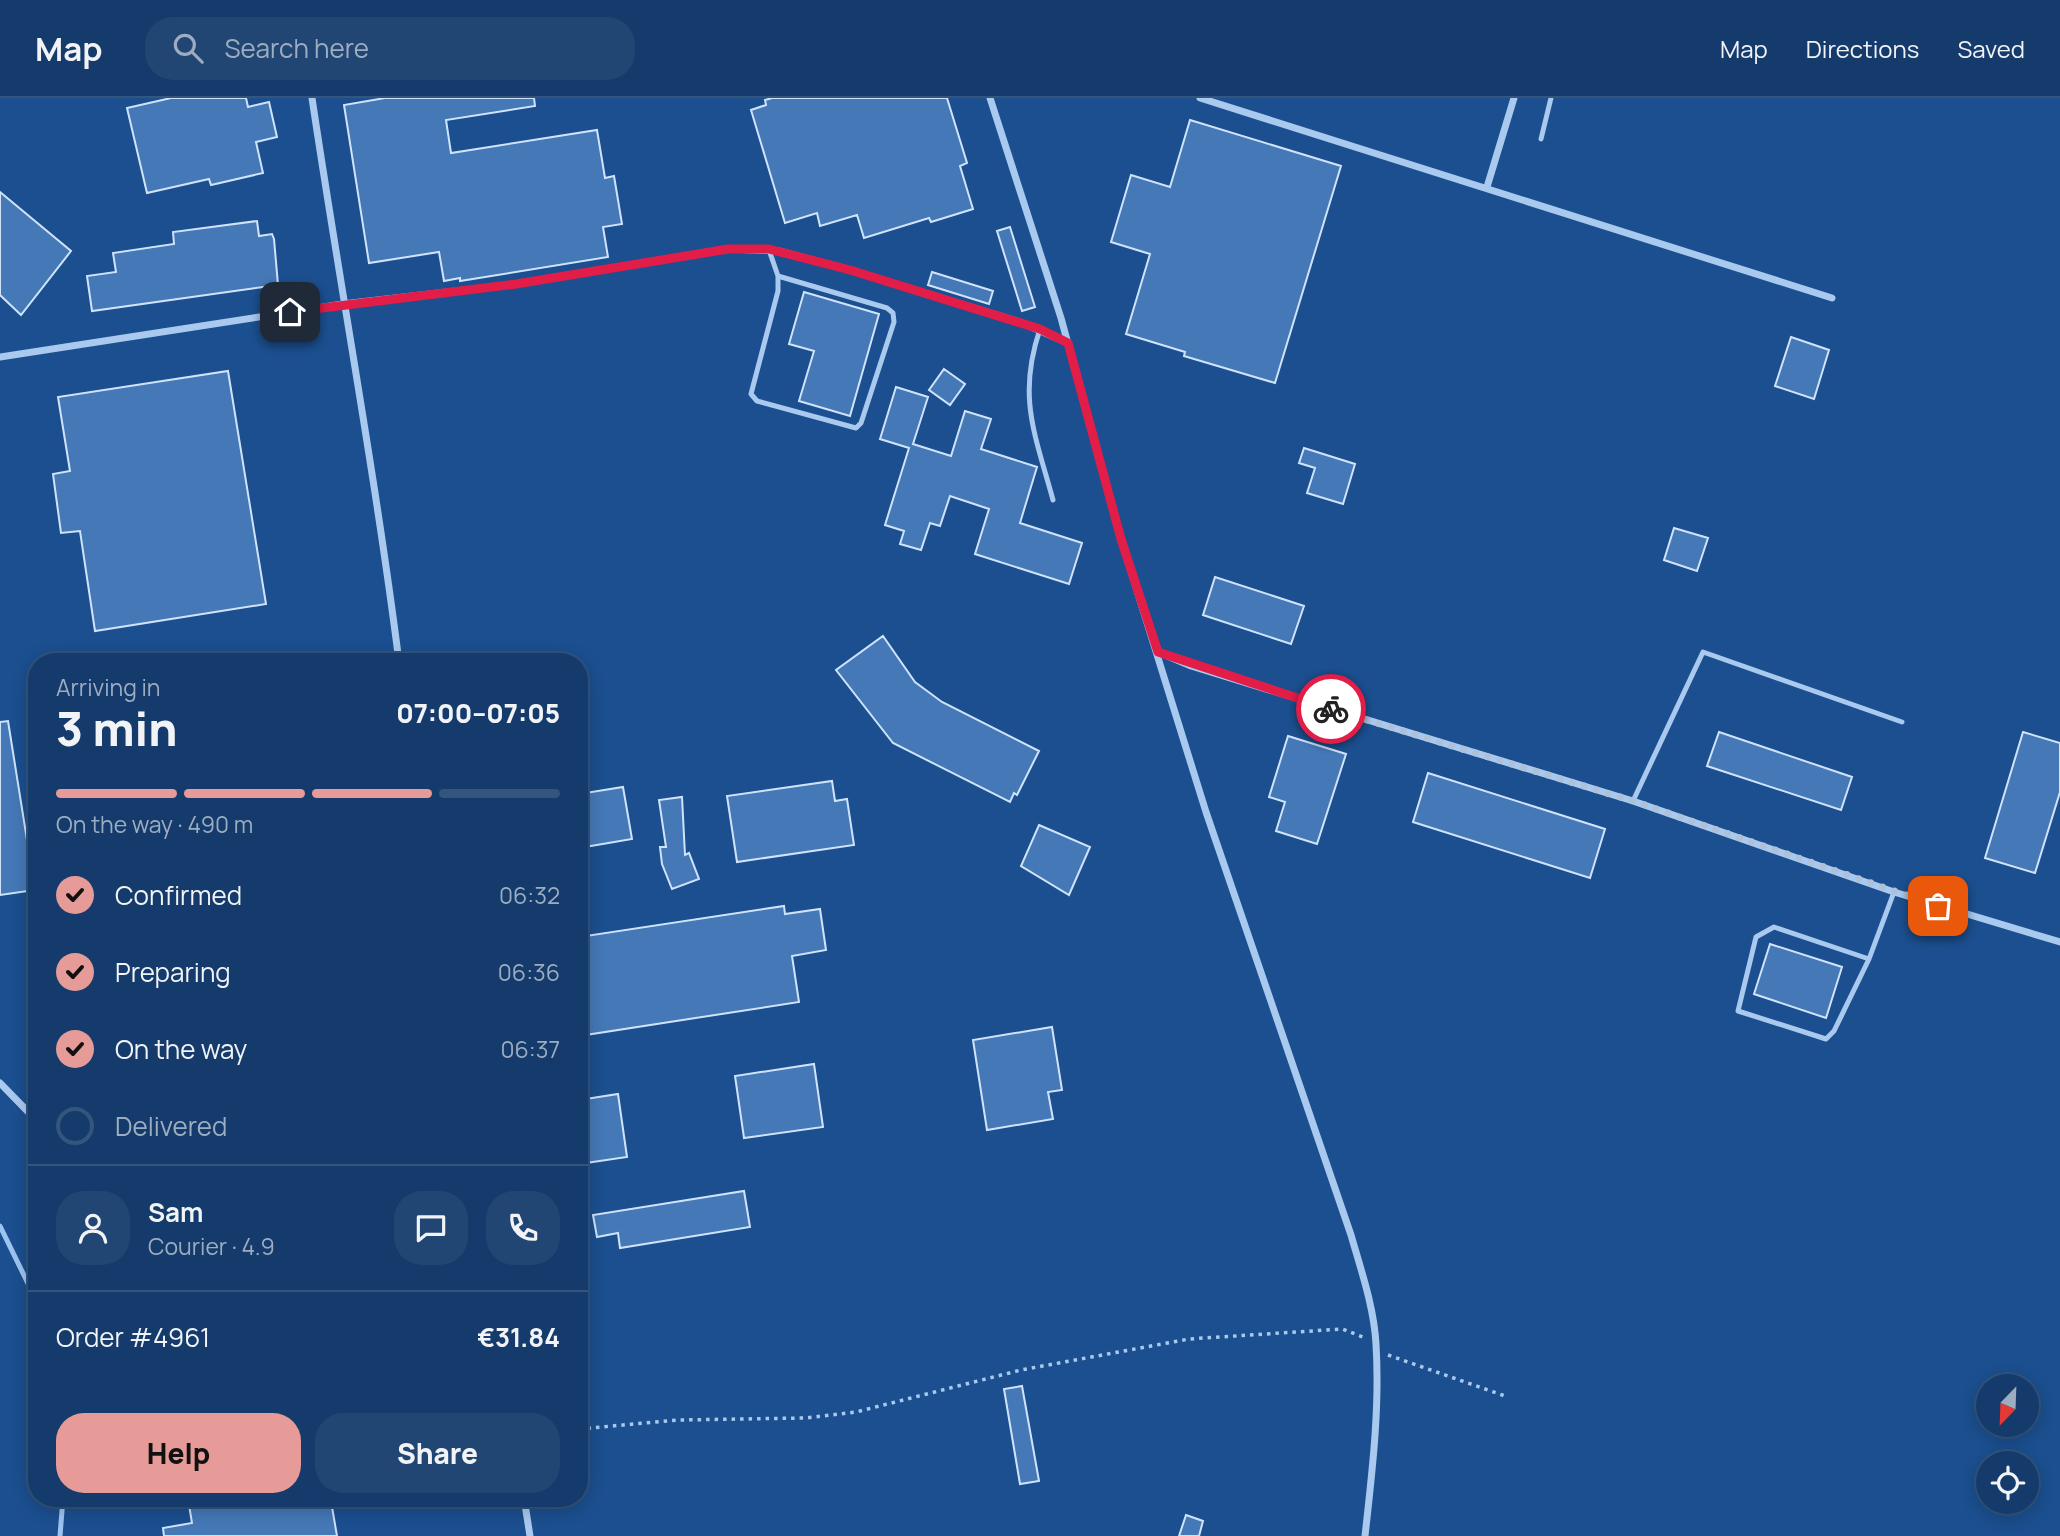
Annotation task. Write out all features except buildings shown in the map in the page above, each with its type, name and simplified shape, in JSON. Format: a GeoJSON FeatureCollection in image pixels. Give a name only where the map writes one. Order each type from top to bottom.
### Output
{"type":"FeatureCollection","features":[{"type":"Feature","properties":{"kind":"street"},"geometry":{"type":"LineString","coordinates":[[312,98],[343,304],[358,373],[398,653]]}},
{"type":"Feature","properties":{"kind":"street"},"geometry":{"type":"LineString","coordinates":[[990,98],[1068,343],[1121,539],[1206,812],[1351,1235],[1368,1297],[1377,1342],[1376,1410],[1365,1536]]}},
{"type":"Feature","properties":{"kind":"street"},"geometry":{"type":"LineString","coordinates":[[1200,98],[1832,298]]}},
{"type":"Feature","properties":{"kind":"street"},"geometry":{"type":"LineString","coordinates":[[1487,187],[1514,98]]}},
{"type":"Feature","properties":{"kind":"street"},"geometry":{"type":"LineString","coordinates":[[0,357],[343,304],[516,284],[728,249],[769,249],[850,270],[1040,329],[1068,343]]}},
{"type":"Feature","properties":{"kind":"street"},"geometry":{"type":"LineString","coordinates":[[1158,652],[1204,670],[1633,801],[1894,891],[2060,942]]}},
{"type":"Feature","properties":{"kind":"street"},"geometry":{"type":"LineString","coordinates":[[0,1083],[28,1112]]}},
{"type":"Feature","properties":{"kind":"street"},"geometry":{"type":"LineString","coordinates":[[525,1507],[530,1536]]}},
{"type":"Feature","properties":{"kind":"lane"},"geometry":{"type":"LineString","coordinates":[[1541,139],[1551,98]]}},
{"type":"Feature","properties":{"kind":"lane"},"geometry":{"type":"LineString","coordinates":[[769,249],[778,276],[773,313],[751,394],[757,401],[856,428],[861,423],[894,322],[892,313],[887,308],[778,276]]}},
{"type":"Feature","properties":{"kind":"lane"},"geometry":{"type":"LineString","coordinates":[[1040,329],[1030,358],[1028,407],[1053,500]]}},
{"type":"Feature","properties":{"kind":"lane"},"geometry":{"type":"LineString","coordinates":[[1633,801],[1703,652],[1902,722]]}},
{"type":"Feature","properties":{"kind":"lane"},"geometry":{"type":"LineString","coordinates":[[1869,959],[1774,927],[1756,937],[1738,1011],[1826,1039],[1834,1031],[1869,959],[1894,891]]}},
{"type":"Feature","properties":{"kind":"path"},"geometry":{"type":"LineString","coordinates":[[588,1428],[678,1420],[805,1418],[856,1412],[1021,1370],[1189,1339],[1342,1329],[1377,1342],[1386,1354],[1505,1396]]}},
{"type":"Feature","properties":{"kind":"waterway"},"geometry":{"type":"LineString","coordinates":[[0,1226],[28,1284]]}},
{"type":"Feature","properties":{"kind":"waterway"},"geometry":{"type":"LineString","coordinates":[[60,1536],[62,1507]]}},
{"type":"Feature","properties":{"kind":"way so far"},"geometry":{"type":"LineString","coordinates":[[1331,709],[1633,801],[1938,906]]}},
{"type":"Feature","properties":{"kind":"route"},"geometry":{"type":"LineString","coordinates":[[290,312],[516,284],[728,249],[769,249],[850,270],[1040,329],[1068,343],[1121,539],[1158,652],[1191,666],[1331,709]]}}]}
